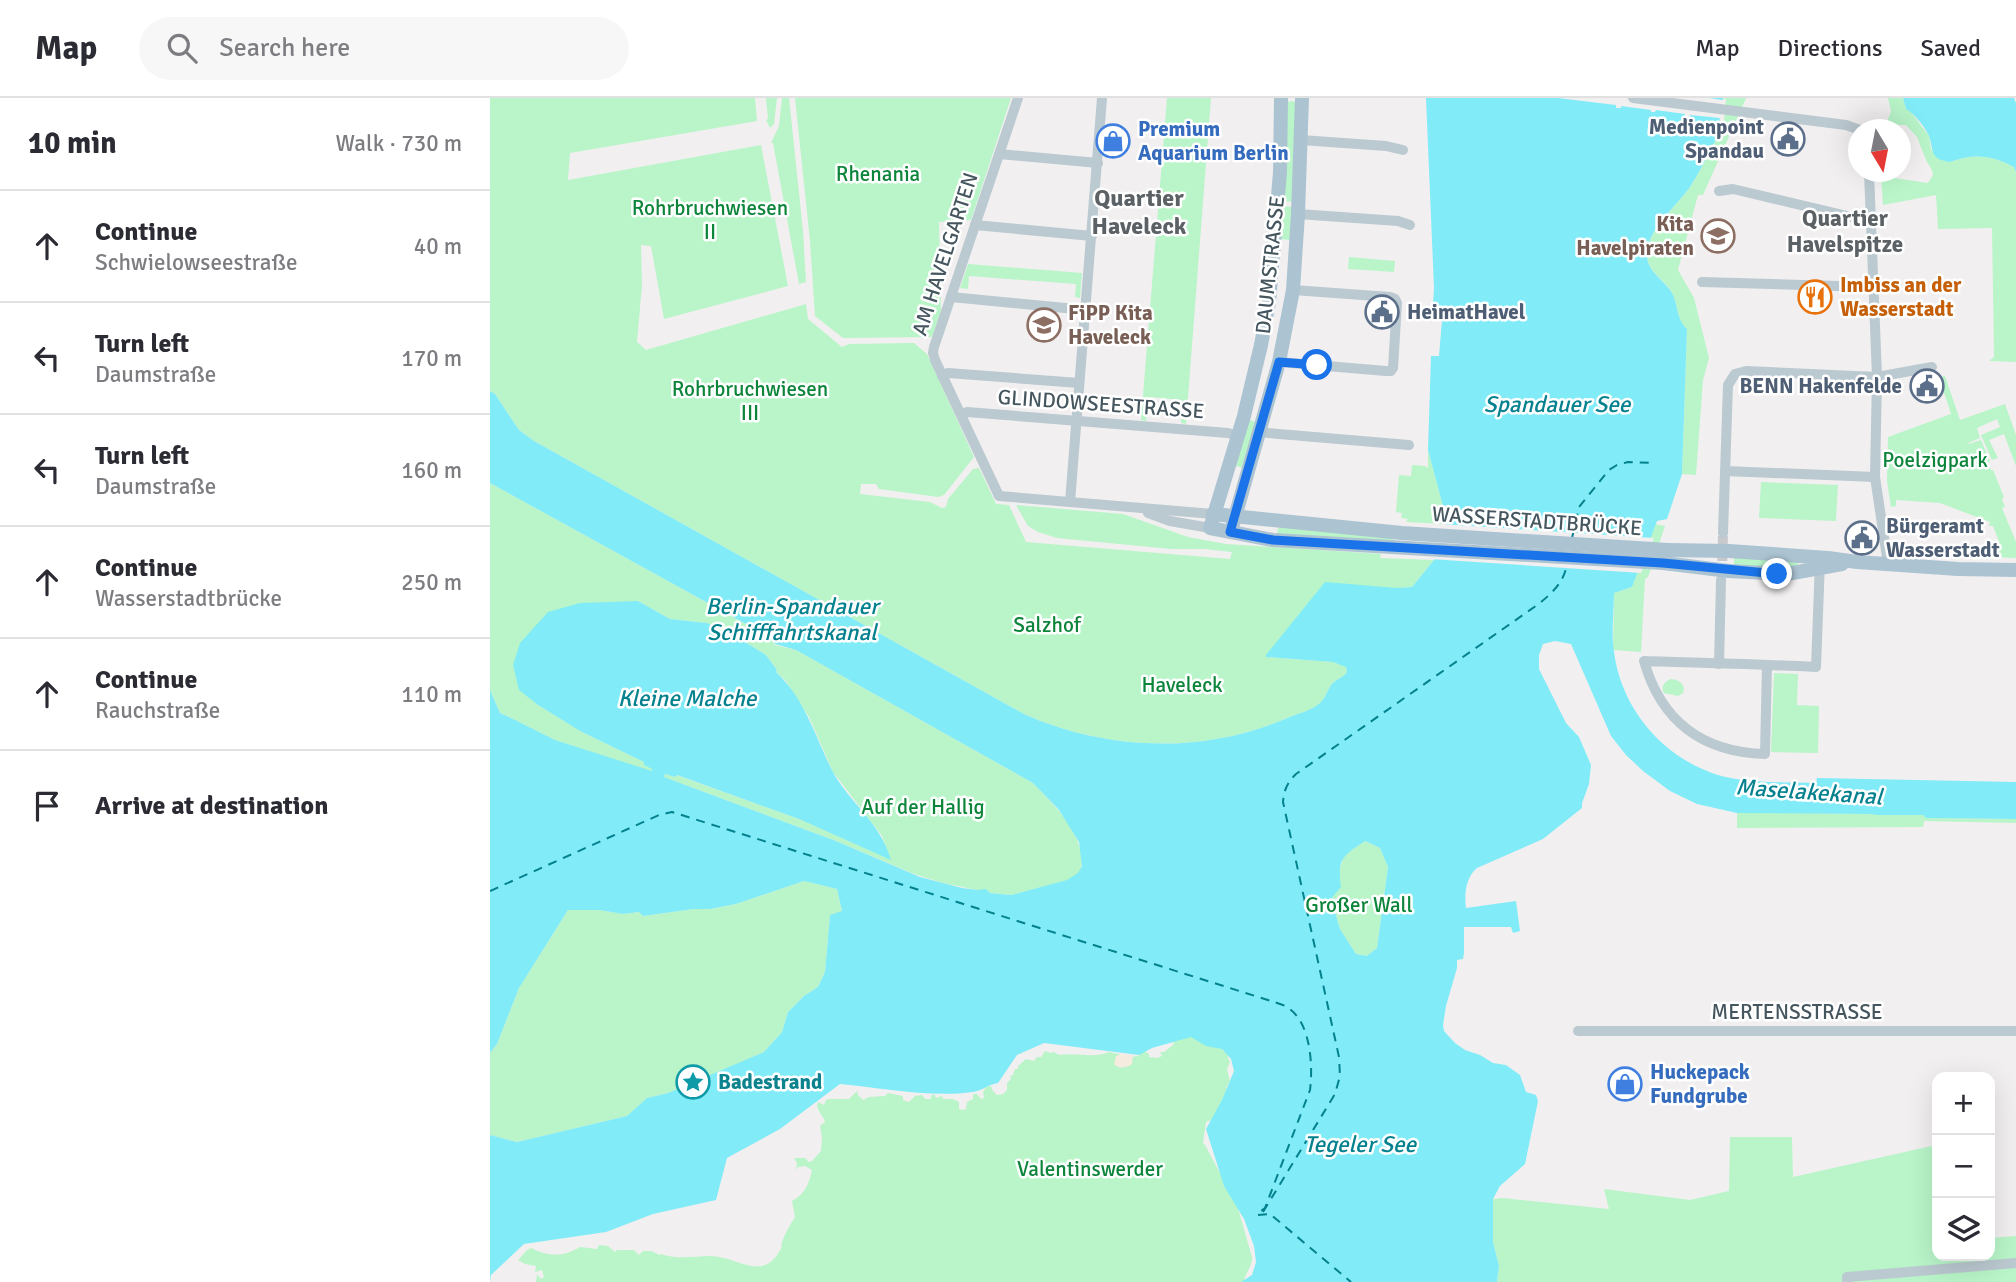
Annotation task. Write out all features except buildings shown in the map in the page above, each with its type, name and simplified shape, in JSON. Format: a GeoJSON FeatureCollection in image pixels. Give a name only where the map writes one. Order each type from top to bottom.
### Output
{"type":"FeatureCollection","features":[{"type":"Feature","properties":{"kind":"main road","name":"DAUMSTRASSE"},"geometry":{"type":"LineString","coordinates":[[1212,521],[1257,361],[1271,288],[1280,173],[1282,98]]}},
{"type":"Feature","properties":{"kind":"main road","name":"DAUMSTRASSE"},"geometry":{"type":"LineString","coordinates":[[1230,532],[1279,362],[1293,290],[1300,140],[1298,98]]}},
{"type":"Feature","properties":{"kind":"main road"},"geometry":{"type":"LineString","coordinates":[[1228,466],[1247,472]]}},
{"type":"Feature","properties":{"kind":"main road"},"geometry":{"type":"LineString","coordinates":[[1212,521],[1235,517],[1400,540]]}},
{"type":"Feature","properties":{"kind":"main road"},"geometry":{"type":"LineString","coordinates":[[1212,521],[1230,532],[1273,540],[1400,540]]}},
{"type":"Feature","properties":{"kind":"main road","name":"WASSERSTADTBRÜCKE"},"geometry":{"type":"LineString","coordinates":[[1400,540],[1666,557]]}},
{"type":"Feature","properties":{"kind":"main road"},"geometry":{"type":"LineString","coordinates":[[1666,557],[1729,551],[1820,563],[1857,562],[2016,570]]}},
{"type":"Feature","properties":{"kind":"main road"},"geometry":{"type":"LineString","coordinates":[[1666,557],[1725,575],[1787,574],[1820,563]]}},
{"type":"Feature","properties":{"kind":"street","name":"AM HAVELGARTEN"},"geometry":{"type":"LineString","coordinates":[[1018,98],[933,353],[999,496],[1070,502]]}},
{"type":"Feature","properties":{"kind":"street"},"geometry":{"type":"LineString","coordinates":[[1102,98],[1070,502],[1131,507],[1212,521]]}},
{"type":"Feature","properties":{"kind":"street"},"geometry":{"type":"LineString","coordinates":[[1633,98],[1848,126]]}},
{"type":"Feature","properties":{"kind":"street"},"geometry":{"type":"LineString","coordinates":[[1300,140],[1403,149]]}},
{"type":"Feature","properties":{"kind":"street"},"geometry":{"type":"LineString","coordinates":[[999,153],[1098,163]]}},
{"type":"Feature","properties":{"kind":"street"},"geometry":{"type":"LineString","coordinates":[[1869,182],[1877,377],[1875,477],[1888,564]]}},
{"type":"Feature","properties":{"kind":"street"},"geometry":{"type":"LineString","coordinates":[[1719,191],[1733,189],[1860,219],[1871,219]]}},
{"type":"Feature","properties":{"kind":"street"},"geometry":{"type":"LineString","coordinates":[[1298,214],[1410,225]]}},
{"type":"Feature","properties":{"kind":"street"},"geometry":{"type":"LineString","coordinates":[[975,225],[1092,236]]}},
{"type":"Feature","properties":{"kind":"street"},"geometry":{"type":"LineString","coordinates":[[1702,282],[1873,287]]}},
{"type":"Feature","properties":{"kind":"street"},"geometry":{"type":"LineString","coordinates":[[1279,362],[1386,371],[1393,368],[1398,303],[1395,299],[1293,290]]}},
{"type":"Feature","properties":{"kind":"street"},"geometry":{"type":"LineString","coordinates":[[951,297],[1086,310]]}},
{"type":"Feature","properties":{"kind":"street"},"geometry":{"type":"LineString","coordinates":[[1723,533],[1728,385],[1732,376],[1746,372],[1877,377],[1932,367]]}},
{"type":"Feature","properties":{"kind":"street"},"geometry":{"type":"LineString","coordinates":[[943,376],[948,373],[1079,383]]}},
{"type":"Feature","properties":{"kind":"street","name":"GLINDOWSEESTRASSE"},"geometry":{"type":"LineString","coordinates":[[962,415],[967,412],[1228,433],[1238,436]]}},
{"type":"Feature","properties":{"kind":"street"},"geometry":{"type":"LineString","coordinates":[[1259,431],[1409,445]]}},
{"type":"Feature","properties":{"kind":"street"},"geometry":{"type":"LineString","coordinates":[[1725,471],[1875,477]]}},
{"type":"Feature","properties":{"kind":"street"},"geometry":{"type":"LineString","coordinates":[[1768,665],[1765,754],[1738,752],[1717,746],[1684,727],[1658,697],[1643,661],[1719,664],[1768,665],[1816,667],[1820,563]]}},
{"type":"Feature","properties":{"kind":"street"},"geometry":{"type":"LineString","coordinates":[[1719,664],[1725,575]]}},
{"type":"Feature","properties":{"kind":"street","name":"MERTENSSTRASSE"},"geometry":{"type":"LineString","coordinates":[[1578,1031],[2016,1031]]}},
{"type":"Feature","properties":{"kind":"street"},"geometry":{"type":"LineString","coordinates":[[1847,1279],[2016,1263]]}},
{"type":"Feature","properties":{"kind":"green space"},"geometry":{"type":"Polygon","coordinates":[[[490,98],[755,98],[757,121],[570,153],[568,180],[761,145],[788,286],[664,319],[651,246],[641,245],[642,285],[637,342],[646,350],[806,304],[808,319],[842,347],[849,344],[914,343],[927,354],[974,457],[944,495],[938,497],[879,489],[876,484],[861,484],[860,494],[930,502],[942,508],[946,507],[948,499],[973,469],[979,468],[996,504],[1009,505],[1026,542],[1230,559],[1232,552],[1057,538],[1028,526],[1016,505],[1123,514],[1188,537],[1226,544],[1381,554],[1380,558],[1434,560],[1412,587],[1397,588],[1267,657],[1333,662],[1346,666],[1347,672],[1344,676],[1331,685],[1320,704],[1312,709],[1221,738],[1154,744],[1088,735],[1024,714],[534,441],[519,430],[495,394],[490,391],[490,98]]]}},
{"type":"Feature","properties":{"kind":"green space"},"geometry":{"type":"Polygon","coordinates":[[[766,98],[777,98],[774,124],[770,128],[766,120],[766,98]]]}},
{"type":"Feature","properties":{"kind":"green space"},"geometry":{"type":"Polygon","coordinates":[[[782,98],[789,98],[803,231],[806,282],[799,284],[771,143],[779,126],[782,98]]]}},
{"type":"Feature","properties":{"kind":"green space","name":"Rhenania"},"geometry":{"type":"Polygon","coordinates":[[[795,98],[1011,98],[971,220],[939,222],[941,311],[932,337],[843,338],[815,316],[795,98]]]}},
{"type":"Feature","properties":{"kind":"green space"},"geometry":{"type":"Polygon","coordinates":[[[1167,98],[1211,98],[1186,424],[1181,423],[1182,400],[1149,397],[1146,421],[1141,420],[1167,98]]]}},
{"type":"Feature","properties":{"kind":"green space"},"geometry":{"type":"Polygon","coordinates":[[[1723,98],[1746,98],[1703,195],[1698,195],[1678,270],[1694,298],[1709,358],[1703,380],[1696,475],[1682,474],[1687,329],[1679,317],[1670,290],[1650,267],[1647,255],[1648,246],[1657,228],[1690,187],[1724,125],[1719,124],[1723,98]]]}},
{"type":"Feature","properties":{"kind":"green space"},"geometry":{"type":"Polygon","coordinates":[[[1888,98],[1903,98],[1906,109],[1929,136],[1931,149],[1937,157],[1950,162],[1966,157],[1982,157],[2014,167],[2016,362],[1989,361],[1994,357],[1992,228],[1938,229],[1936,195],[1883,205],[1881,182],[1911,180],[1928,183],[1933,175],[1917,137],[1911,130],[1911,119],[1888,119],[1891,111],[1888,98]]]}},
{"type":"Feature","properties":{"kind":"green space"},"geometry":{"type":"Polygon","coordinates":[[[1285,102],[1296,102],[1295,202],[1280,201],[1285,102]]]}},
{"type":"Feature","properties":{"kind":"green space"},"geometry":{"type":"Polygon","coordinates":[[[1280,206],[1295,207],[1292,240],[1279,239],[1280,206]]]}},
{"type":"Feature","properties":{"kind":"green space"},"geometry":{"type":"Polygon","coordinates":[[[1349,257],[1395,261],[1394,272],[1348,269],[1349,257]]]}},
{"type":"Feature","properties":{"kind":"green space"},"geometry":{"type":"Polygon","coordinates":[[[968,264],[1082,273],[1080,298],[1075,297],[1076,284],[969,276],[968,289],[960,288],[968,264]]]}},
{"type":"Feature","properties":{"kind":"green space","name":"Poelzigpark"},"geometry":{"type":"Polygon","coordinates":[[[1945,376],[1960,420],[2005,404],[2016,435],[2016,466],[2004,434],[1989,440],[1998,458],[1992,460],[1981,435],[2000,427],[1997,419],[1977,428],[1980,438],[1968,443],[1981,440],[1990,461],[1988,463],[2004,497],[2002,499],[2005,507],[2002,508],[2016,542],[2016,558],[1997,557],[1997,552],[2002,549],[1993,526],[1989,526],[1990,522],[1940,503],[1896,500],[1896,506],[1891,507],[1887,481],[1888,437],[1951,414],[1939,377],[1945,376]]]}},
{"type":"Feature","properties":{"kind":"green space"},"geometry":{"type":"Polygon","coordinates":[[[1247,419],[1259,423],[1244,468],[1236,466],[1247,419]]]}},
{"type":"Feature","properties":{"kind":"green space"},"geometry":{"type":"Polygon","coordinates":[[[1428,450],[1443,506],[1444,524],[1406,522],[1408,519],[1401,518],[1402,513],[1396,512],[1399,475],[1411,476],[1412,465],[1428,468],[1428,450]]]}},
{"type":"Feature","properties":{"kind":"green space"},"geometry":{"type":"Polygon","coordinates":[[[1761,482],[1838,485],[1836,521],[1759,518],[1761,482]]]}},
{"type":"Feature","properties":{"kind":"green space","name":"Auf der Hallig"},"geometry":{"type":"Polygon","coordinates":[[[490,483],[771,638],[775,645],[796,650],[1033,783],[1065,819],[1077,839],[1082,862],[1078,878],[1011,895],[943,883],[664,777],[665,774],[676,775],[799,819],[890,859],[882,836],[833,772],[809,717],[766,655],[707,623],[670,619],[638,601],[538,705],[580,731],[644,762],[653,772],[555,740],[500,713],[490,690],[490,483]]]}},
{"type":"Feature","properties":{"kind":"green space"},"geometry":{"type":"Polygon","coordinates":[[[1655,524],[1665,526],[1648,577],[1645,579],[1641,652],[1613,650],[1614,593],[1632,587],[1655,524]]]}},
{"type":"Feature","properties":{"kind":"green space"},"geometry":{"type":"Polygon","coordinates":[[[1278,528],[1395,536],[1392,544],[1277,536],[1278,528]]]}},
{"type":"Feature","properties":{"kind":"green space"},"geometry":{"type":"Polygon","coordinates":[[[1734,555],[1798,559],[1798,570],[1734,568],[1734,555]]]}},
{"type":"Feature","properties":{"kind":"green space"},"geometry":{"type":"Polygon","coordinates":[[[1774,673],[1798,674],[1797,705],[1819,706],[1818,753],[1771,752],[1774,673]]]}},
{"type":"Feature","properties":{"kind":"green space"},"geometry":{"type":"Polygon","coordinates":[[[1670,679],[1681,683],[1683,693],[1678,696],[1664,693],[1663,686],[1670,679]]]}},
{"type":"Feature","properties":{"kind":"green space"},"geometry":{"type":"Polygon","coordinates":[[[1737,813],[1924,815],[1926,818],[2016,819],[2016,823],[1924,821],[1923,827],[1737,828],[1737,813]]]}},
{"type":"Feature","properties":{"kind":"green space","name":"Großer Wall"},"geometry":{"type":"Polygon","coordinates":[[[1365,841],[1380,848],[1388,867],[1377,948],[1367,956],[1356,954],[1340,929],[1331,899],[1340,887],[1339,872],[1344,855],[1365,841]]]}},
{"type":"Feature","properties":{"kind":"green space"},"geometry":{"type":"Polygon","coordinates":[[[804,881],[837,889],[842,912],[830,916],[825,972],[818,987],[788,1012],[782,1032],[764,1052],[703,1079],[695,1074],[688,1077],[690,1084],[647,1098],[627,1116],[517,1142],[490,1135],[490,1053],[497,1044],[519,988],[568,910],[599,910],[623,914],[640,912],[643,916],[710,909],[736,904],[804,881]]]}},
{"type":"Feature","properties":{"kind":"green space","name":"Valentinswerder"},"geometry":{"type":"Polygon","coordinates":[[[1170,1035],[1209,1040],[1228,1055],[1228,1091],[1214,1119],[1206,1122],[1203,1143],[1237,1205],[1252,1257],[1244,1282],[536,1282],[537,1274],[541,1279],[544,1277],[542,1270],[535,1272],[536,1266],[518,1260],[531,1248],[556,1255],[580,1247],[597,1249],[599,1245],[608,1246],[615,1252],[634,1250],[639,1255],[643,1251],[651,1251],[673,1257],[710,1256],[748,1265],[764,1265],[772,1261],[781,1248],[795,1217],[792,1201],[803,1192],[811,1175],[812,1170],[805,1166],[796,1170],[797,1163],[794,1158],[805,1158],[809,1162],[821,1151],[820,1126],[825,1122],[818,1102],[824,1105],[829,1099],[849,1099],[857,1091],[863,1100],[888,1093],[903,1096],[903,1100],[909,1102],[915,1096],[922,1095],[925,1099],[931,1099],[934,1094],[936,1098],[942,1096],[943,1099],[959,1102],[959,1109],[963,1110],[966,1109],[967,1102],[973,1099],[973,1094],[984,1098],[986,1087],[991,1086],[997,1095],[1003,1094],[1015,1069],[1026,1059],[1034,1061],[1041,1057],[1045,1051],[1059,1055],[1097,1055],[1109,1052],[1131,1057],[1144,1051],[1149,1057],[1157,1058],[1162,1056],[1160,1052],[1173,1045],[1174,1041],[1170,1035]]]}},
{"type":"Feature","properties":{"kind":"green space"},"geometry":{"type":"Polygon","coordinates":[[[1730,1137],[1792,1137],[1793,1177],[1932,1146],[1932,1261],[1995,1261],[1995,1238],[2016,1236],[2016,1282],[1497,1282],[1499,1266],[1493,1242],[1493,1199],[1609,1209],[1604,1189],[1690,1200],[1729,1191],[1730,1137]]]}},
{"type":"Feature","properties":{"kind":"sand"},"geometry":{"type":"Polygon","coordinates":[[[1133,1055],[1132,1064],[1118,1067],[1114,1064],[1116,1056],[1133,1055]]]}},
{"type":"Feature","properties":{"kind":"water"},"geometry":{"type":"Polygon","coordinates":[[[1426,98],[1723,98],[1719,123],[1724,125],[1690,187],[1657,227],[1648,245],[1650,267],[1670,290],[1679,317],[1687,329],[1682,474],[1667,519],[1657,521],[1632,587],[1614,593],[1614,652],[1619,675],[1628,697],[1654,735],[1691,764],[1713,773],[1736,779],[1776,782],[1816,783],[1817,778],[2016,782],[2016,819],[1737,813],[1697,804],[1670,791],[1643,771],[1611,736],[1571,644],[1555,641],[1543,644],[1539,655],[1539,669],[1566,723],[1579,737],[1591,765],[1589,784],[1582,808],[1543,839],[1477,868],[1470,876],[1466,908],[1516,901],[1520,931],[1513,933],[1511,927],[1464,927],[1463,959],[1457,960],[1443,1025],[1444,1031],[1465,1050],[1493,1063],[1506,1065],[1520,1075],[1526,1092],[1536,1095],[1538,1101],[1525,1164],[1500,1186],[1493,1199],[1493,1242],[1499,1266],[1497,1282],[1241,1282],[1252,1275],[1256,1262],[1254,1246],[1244,1219],[1224,1186],[1206,1129],[1234,1071],[1231,1059],[1222,1049],[1206,1046],[1191,1037],[1152,1048],[1139,1055],[1044,1043],[1017,1055],[998,1083],[973,1092],[924,1093],[840,1084],[780,1129],[727,1158],[716,1200],[653,1214],[606,1232],[524,1244],[491,1275],[490,1282],[490,1135],[517,1142],[627,1116],[647,1098],[668,1093],[764,1052],[782,1032],[788,1012],[818,987],[825,972],[830,915],[842,911],[837,889],[804,881],[736,904],[710,909],[643,916],[639,912],[623,914],[599,910],[568,910],[519,988],[497,1044],[490,1053],[490,690],[500,713],[555,740],[652,771],[644,762],[580,731],[519,690],[513,665],[520,643],[548,612],[580,603],[638,601],[670,619],[707,623],[766,655],[776,672],[795,694],[832,770],[880,834],[891,860],[799,819],[677,775],[675,777],[665,774],[664,777],[836,841],[920,877],[962,888],[986,889],[990,893],[1011,895],[1067,880],[1078,873],[1082,866],[1079,842],[1059,810],[1033,783],[796,650],[775,644],[771,638],[490,483],[490,391],[495,394],[519,430],[534,441],[1024,714],[1055,726],[1121,741],[1188,743],[1253,730],[1308,710],[1322,701],[1331,685],[1347,672],[1346,667],[1333,662],[1266,657],[1325,582],[1412,587],[1434,560],[1444,524],[1443,506],[1428,450],[1431,356],[1438,356],[1442,319],[1432,318],[1434,288],[1426,98]],[[1365,841],[1343,859],[1340,870],[1341,887],[1331,899],[1340,929],[1356,954],[1367,956],[1377,948],[1388,867],[1380,848],[1365,841]]]}},
{"type":"Feature","properties":{"kind":"water"},"geometry":{"type":"Polygon","coordinates":[[[1903,98],[2014,98],[2016,172],[2014,167],[1990,158],[1974,156],[1950,162],[1939,159],[1935,156],[1927,132],[1906,109],[1903,98]]]}},
{"type":"Feature","properties":{"kind":"pier"},"geometry":{"type":"Polygon","coordinates":[[[1558,98],[1726,98],[1724,121],[1720,121],[1720,118],[1690,117],[1685,114],[1656,110],[1651,112],[1621,106],[1616,108],[1616,105],[1558,98]]]}},
{"type":"Feature","properties":{"kind":"pier"},"geometry":{"type":"Polygon","coordinates":[[[1429,318],[1442,319],[1439,356],[1428,356],[1430,352],[1436,352],[1438,322],[1429,318]]]}},
{"type":"Feature","properties":{"kind":"pier"},"geometry":{"type":"Polygon","coordinates":[[[1441,524],[1654,538],[1641,573],[1430,559],[1441,524]]]}},
{"type":"Feature","properties":{"kind":"ferry route"},"geometry":{"type":"LineString","coordinates":[[1572,538],[1579,507],[1609,470],[1628,462],[1653,463]]}},
{"type":"Feature","properties":{"kind":"ferry route"},"geometry":{"type":"LineString","coordinates":[[1263,1212],[1335,1094],[1340,1076],[1339,1057],[1283,802],[1286,787],[1296,774],[1540,603],[1561,581],[1567,564]]}},
{"type":"Feature","properties":{"kind":"ferry route"},"geometry":{"type":"LineString","coordinates":[[490,891],[659,815],[672,812],[1284,1005],[1298,1017],[1307,1036],[1311,1059],[1310,1090],[1265,1208],[1256,1215]]}},
{"type":"Feature","properties":{"kind":"ferry route"},"geometry":{"type":"LineString","coordinates":[[1258,1215],[1270,1214],[1351,1282]]}},
{"type":"Feature","properties":{"kind":"tunnel"},"geometry":{"type":"LineString","coordinates":[[1722,576],[1723,533]]}},
{"type":"Feature","properties":{"kind":"place","name":"Medienpoint Spandau"},"geometry":{"type":"Point","coordinates":[1788,139]}},
{"type":"Feature","properties":{"kind":"place","name":"Premium Aquarium Berlin"},"geometry":{"type":"Point","coordinates":[1113,141]}},
{"type":"Feature","properties":{"kind":"place","name":"Kita Havelpiraten"},"geometry":{"type":"Point","coordinates":[1718,236]}},
{"type":"Feature","properties":{"kind":"place","name":"Imbiss an der Wasserstadt"},"geometry":{"type":"Point","coordinates":[1815,297]}},
{"type":"Feature","properties":{"kind":"place","name":"HeimatHavel"},"geometry":{"type":"Point","coordinates":[1382,312]}},
{"type":"Feature","properties":{"kind":"place","name":"FiPP Kita Haveleck"},"geometry":{"type":"Point","coordinates":[1044,325]}},
{"type":"Feature","properties":{"kind":"place","name":"BENN Hakenfelde"},"geometry":{"type":"Point","coordinates":[1927,386]}},
{"type":"Feature","properties":{"kind":"place","name":"Bürgeramt Wasserstadt"},"geometry":{"type":"Point","coordinates":[1862,538]}},
{"type":"Feature","properties":{"kind":"place","name":"Badestrand"},"geometry":{"type":"Point","coordinates":[693,1082]}},
{"type":"Feature","properties":{"kind":"place","name":"Huckepack Fundgrube"},"geometry":{"type":"Point","coordinates":[1625,1084]}},
{"type":"Feature","properties":{"kind":"district","name":"Quartier Haveleck"},"geometry":{"type":"Point","coordinates":[1139,212]}},
{"type":"Feature","properties":{"kind":"district","name":"Quartier Havelspitze"},"geometry":{"type":"Point","coordinates":[1845,231]}},
{"type":"Feature","properties":{"kind":"route"},"geometry":{"type":"LineString","coordinates":[[1317,365],[1279,362],[1230,532],[1273,540],[1663,563],[1777,574]]}},
{"type":"Feature","properties":{"kind":"park label","name":"Rohrbruchwiesen II"},"geometry":{"type":"Point","coordinates":[710,220]}},
{"type":"Feature","properties":{"kind":"park label","name":"Rohrbruchwiesen III"},"geometry":{"type":"Point","coordinates":[750,401]}},
{"type":"Feature","properties":{"kind":"park label","name":"Salzhof"},"geometry":{"type":"Point","coordinates":[1047,625]}},
{"type":"Feature","properties":{"kind":"park label","name":"Haveleck"},"geometry":{"type":"Point","coordinates":[1182,685]}},
{"type":"Feature","properties":{"kind":"water label","name":"Spandauer See"},"geometry":{"type":"Point","coordinates":[1557,404]}},
{"type":"Feature","properties":{"kind":"water label","name":"Berlin-Spandauer Schifffahrtskanal"},"geometry":{"type":"Point","coordinates":[792,619]}},
{"type":"Feature","properties":{"kind":"water label","name":"Kleine Malche"},"geometry":{"type":"Point","coordinates":[687,698]}},
{"type":"Feature","properties":{"kind":"water label","name":"Maselakekanal"},"geometry":{"type":"Point","coordinates":[1809,792]}},
{"type":"Feature","properties":{"kind":"water label","name":"Tegeler See"},"geometry":{"type":"Point","coordinates":[1360,1144]}}]}
